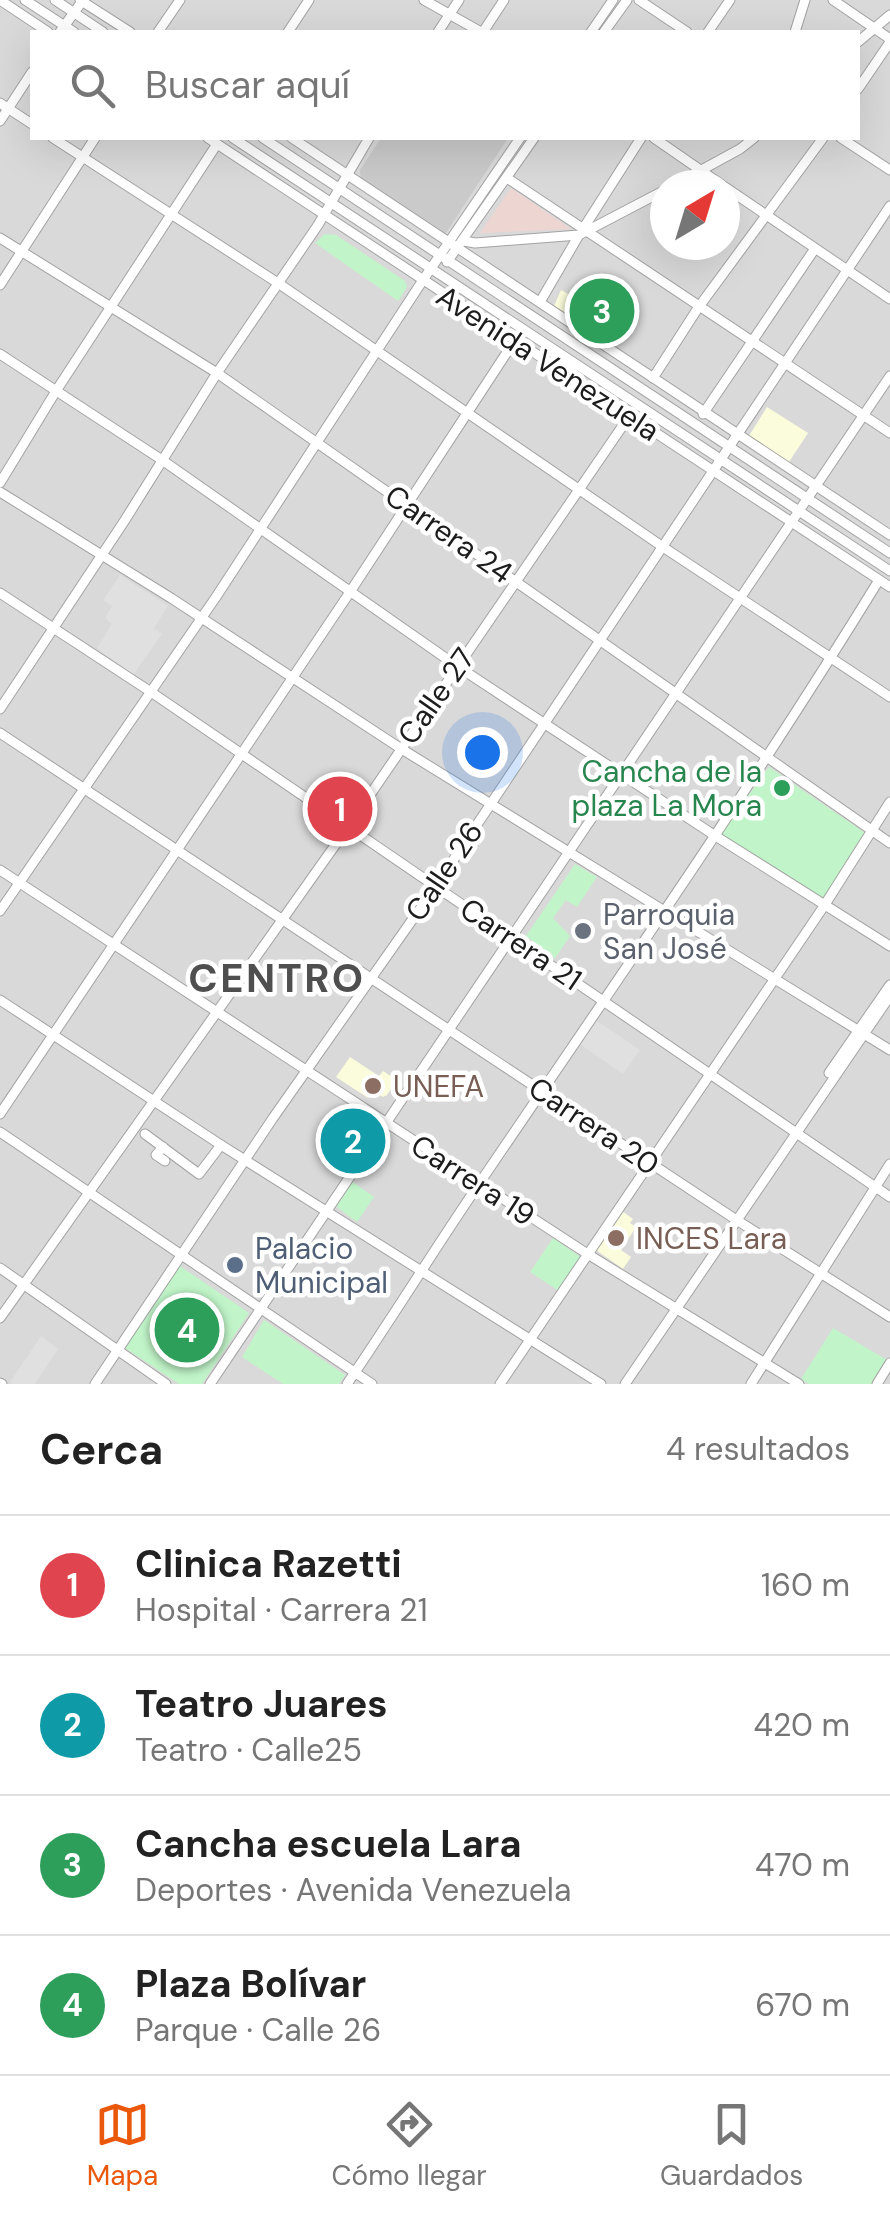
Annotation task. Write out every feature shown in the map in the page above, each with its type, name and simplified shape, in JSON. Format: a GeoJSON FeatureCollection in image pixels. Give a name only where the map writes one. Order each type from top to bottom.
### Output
{"type":"FeatureCollection","features":[{"type":"Feature","properties":{"kind":"street"},"geometry":{"type":"LineString","coordinates":[[0,0],[45,30]]}},
{"type":"Feature","properties":{"kind":"street"},"geometry":{"type":"LineString","coordinates":[[25,0],[65,30]]}},
{"type":"Feature","properties":{"kind":"street"},"geometry":{"type":"LineString","coordinates":[[54,0],[100,30]]}},
{"type":"Feature","properties":{"kind":"street"},"geometry":{"type":"LineString","coordinates":[[66,30],[82,0],[127,30]]}},
{"type":"Feature","properties":{"kind":"street"},"geometry":{"type":"LineString","coordinates":[[159,30],[180,0]]}},
{"type":"Feature","properties":{"kind":"street"},"geometry":{"type":"LineString","coordinates":[[289,30],[308,0]]}},
{"type":"Feature","properties":{"kind":"street"},"geometry":{"type":"LineString","coordinates":[[424,0],[478,30]]}},
{"type":"Feature","properties":{"kind":"street"},"geometry":{"type":"LineString","coordinates":[[439,30],[459,0]]}},
{"type":"Feature","properties":{"kind":"street"},"geometry":{"type":"LineString","coordinates":[[483,30],[504,0]]}},
{"type":"Feature","properties":{"kind":"street"},"geometry":{"type":"LineString","coordinates":[[592,30],[613,0]]}},
{"type":"Feature","properties":{"kind":"street"},"geometry":{"type":"LineString","coordinates":[[605,30],[626,0]]}},
{"type":"Feature","properties":{"kind":"street"},"geometry":{"type":"LineString","coordinates":[[639,0],[684,30]]}},
{"type":"Feature","properties":{"kind":"street"},"geometry":{"type":"LineString","coordinates":[[709,30],[730,0]]}},
{"type":"Feature","properties":{"kind":"street"},"geometry":{"type":"LineString","coordinates":[[796,30],[805,0]]}},
{"type":"Feature","properties":{"kind":"street"},"geometry":{"type":"LineString","coordinates":[[833,0],[890,40],[860,85]]}},
{"type":"Feature","properties":{"kind":"street"},"geometry":{"type":"LineString","coordinates":[[860,40],[890,15]]}},
{"type":"Feature","properties":{"kind":"street"},"geometry":{"type":"LineString","coordinates":[[0,121],[4,105],[30,74]]}},
{"type":"Feature","properties":{"kind":"street"},"geometry":{"type":"LineString","coordinates":[[4,105],[30,123]]}},
{"type":"Feature","properties":{"kind":"street"},"geometry":{"type":"LineString","coordinates":[[57,140],[278,283],[663,547],[890,696]]}},
{"type":"Feature","properties":{"kind":"street"},"geometry":{"type":"LineString","coordinates":[[0,285],[94,140]]}},
{"type":"Feature","properties":{"kind":"street","name":"Avenida Venezuela"},"geometry":{"type":"LineString","coordinates":[[211,140],[791,526],[890,587]]}},
{"type":"Feature","properties":{"kind":"street","name":"Avenida Venezuela"},"geometry":{"type":"LineString","coordinates":[[236,140],[890,571]]}},
{"type":"Feature","properties":{"kind":"street","name":"Avenida Venezuela"},"geometry":{"type":"LineString","coordinates":[[266,140],[890,553]]}},
{"type":"Feature","properties":{"kind":"street","name":"Avenida Venezuela"},"geometry":{"type":"LineString","coordinates":[[295,140],[449,242],[466,244],[471,256],[890,535]]}},
{"type":"Feature","properties":{"kind":"street"},"geometry":{"type":"LineString","coordinates":[[0,709],[216,372],[332,203],[369,140]]}},
{"type":"Feature","properties":{"kind":"street"},"geometry":{"type":"LineString","coordinates":[[444,258],[449,242],[519,140]]}},
{"type":"Feature","properties":{"kind":"street"},"geometry":{"type":"LineString","coordinates":[[0,911],[319,443],[422,280],[430,269],[466,244],[533,140]]}},
{"type":"Feature","properties":{"kind":"street"},"geometry":{"type":"LineString","coordinates":[[540,302],[640,140]]}},
{"type":"Feature","properties":{"kind":"street"},"geometry":{"type":"LineString","coordinates":[[657,140],[701,170],[752,140]]}},
{"type":"Feature","properties":{"kind":"street"},"geometry":{"type":"LineString","coordinates":[[654,378],[698,308],[822,140]]}},
{"type":"Feature","properties":{"kind":"street"},"geometry":{"type":"LineString","coordinates":[[844,140],[890,170]]}},
{"type":"Feature","properties":{"kind":"street"},"geometry":{"type":"LineString","coordinates":[[0,484],[217,144]]}},
{"type":"Feature","properties":{"kind":"street"},"geometry":{"type":"LineString","coordinates":[[506,178],[890,434]]}},
{"type":"Feature","properties":{"kind":"street"},"geometry":{"type":"LineString","coordinates":[[466,244],[584,232],[650,198]]}},
{"type":"Feature","properties":{"kind":"street"},"geometry":{"type":"LineString","coordinates":[[740,198],[890,300]]}},
{"type":"Feature","properties":{"kind":"street","name":"Calle 26"},"geometry":{"type":"LineString","coordinates":[[94,1384],[436,886],[890,206]]}},
{"type":"Feature","properties":{"kind":"street","name":"Carrera 24"},"geometry":{"type":"LineString","coordinates":[[0,238],[216,372],[890,843]]}},
{"type":"Feature","properties":{"kind":"street"},"geometry":{"type":"LineString","coordinates":[[703,414],[814,250]]}},
{"type":"Feature","properties":{"kind":"street"},"geometry":{"type":"LineString","coordinates":[[590,335],[592,347],[604,360],[652,395]]}},
{"type":"Feature","properties":{"kind":"street"},"geometry":{"type":"LineString","coordinates":[[0,1114],[515,340]]}},
{"type":"Feature","properties":{"kind":"street"},"geometry":{"type":"LineString","coordinates":[[548,346],[578,378],[616,409]]}},
{"type":"Feature","properties":{"kind":"street"},"geometry":{"type":"LineString","coordinates":[[0,354],[162,460],[622,776],[890,946]]}},
{"type":"Feature","properties":{"kind":"street"},"geometry":{"type":"LineString","coordinates":[[210,1384],[890,376]]}},
{"type":"Feature","properties":{"kind":"street","name":"Calle 27"},"geometry":{"type":"LineString","coordinates":[[0,1318],[218,1013],[628,418]]}},
{"type":"Feature","properties":{"kind":"street"},"geometry":{"type":"LineString","coordinates":[[0,492],[400,748],[890,1050]]}},
{"type":"Feature","properties":{"kind":"street"},"geometry":{"type":"LineString","coordinates":[[347,1384],[716,837],[879,580]]}},
{"type":"Feature","properties":{"kind":"street","name":"Carrera 21"},"geometry":{"type":"LineString","coordinates":[[0,593],[890,1196]]}},
{"type":"Feature","properties":{"kind":"street","name":"Carrera 20"},"geometry":{"type":"LineString","coordinates":[[0,733],[648,1162],[890,1317]]}},
{"type":"Feature","properties":{"kind":"street"},"geometry":{"type":"LineString","coordinates":[[500,1384],[890,804]]}},
{"type":"Feature","properties":{"kind":"street","name":"Carrera 19"},"geometry":{"type":"LineString","coordinates":[[0,870],[586,1253],[799,1384]]}},
{"type":"Feature","properties":{"kind":"street"},"geometry":{"type":"LineString","coordinates":[[861,1033],[890,985]]}},
{"type":"Feature","properties":{"kind":"street"},"geometry":{"type":"LineString","coordinates":[[625,1384],[792,1131],[890,996]]}},
{"type":"Feature","properties":{"kind":"street"},"geometry":{"type":"LineString","coordinates":[[0,1000],[601,1384]]}},
{"type":"Feature","properties":{"kind":"street"},"geometry":{"type":"LineString","coordinates":[[0,1132],[372,1384]]}},
{"type":"Feature","properties":{"kind":"street"},"geometry":{"type":"LineString","coordinates":[[145,1134],[159,1154],[199,1174],[222,1145]]}},
{"type":"Feature","properties":{"kind":"street"},"geometry":{"type":"LineString","coordinates":[[751,1384],[890,1164]]}},
{"type":"Feature","properties":{"kind":"street"},"geometry":{"type":"LineString","coordinates":[[0,1268],[166,1384]]}},
{"type":"Feature","properties":{"kind":"street"},"geometry":{"type":"LineString","coordinates":[[878,1384],[890,1363]]}},
{"type":"Feature","properties":{"kind":"shaded area"},"geometry":{"type":"Polygon","coordinates":[[[0,0],[890,0],[890,1384],[0,1384],[0,0]]]}},
{"type":"Feature","properties":{"kind":"shaded area"},"geometry":{"type":"Polygon","coordinates":[[[380,140],[507,140],[444,236],[361,180],[360,170],[380,140]]]}},
{"type":"Feature","properties":{"kind":"shaded area"},"geometry":{"type":"Polygon","coordinates":[[[511,188],[571,229],[480,233],[511,188]]]}},
{"type":"Feature","properties":{"kind":"shaded area"},"geometry":{"type":"Polygon","coordinates":[[[561,290],[570,295],[567,300],[579,309],[591,292],[600,298],[579,323],[554,306],[561,290]]]}},
{"type":"Feature","properties":{"kind":"shaded area"},"geometry":{"type":"Polygon","coordinates":[[[767,407],[808,433],[787,465],[747,439],[767,407]]]}},
{"type":"Feature","properties":{"kind":"shaded area"},"geometry":{"type":"Polygon","coordinates":[[[120,575],[168,606],[154,628],[162,634],[133,675],[97,648],[112,624],[105,618],[112,606],[103,600],[120,575]]]}},
{"type":"Feature","properties":{"kind":"shaded area"},"geometry":{"type":"Polygon","coordinates":[[[596,1020],[640,1050],[623,1074],[580,1044],[596,1020]]]}},
{"type":"Feature","properties":{"kind":"shaded area"},"geometry":{"type":"Polygon","coordinates":[[[350,1057],[379,1076],[383,1071],[397,1080],[387,1095],[383,1097],[374,1091],[368,1098],[336,1077],[350,1057]]]}},
{"type":"Feature","properties":{"kind":"shaded area","name":"INCES Lara"},"geometry":{"type":"Polygon","coordinates":[[[622,1211],[633,1219],[630,1223],[636,1227],[621,1250],[631,1257],[623,1269],[596,1250],[622,1211]]]}},
{"type":"Feature","properties":{"kind":"shaded area"},"geometry":{"type":"Polygon","coordinates":[[[41,1336],[58,1349],[35,1384],[12,1384],[10,1382],[41,1336]]]}},
{"type":"Feature","properties":{"kind":"green space"},"geometry":{"type":"Polygon","coordinates":[[[325,234],[336,235],[405,281],[407,287],[398,301],[315,243],[325,234]]]}},
{"type":"Feature","properties":{"kind":"green space"},"geometry":{"type":"Polygon","coordinates":[[[603,292],[619,304],[600,330],[584,319],[603,292]]]}},
{"type":"Feature","properties":{"kind":"green space"},"geometry":{"type":"Polygon","coordinates":[[[769,767],[868,835],[823,904],[719,836],[769,767]]]}},
{"type":"Feature","properties":{"kind":"green space"},"geometry":{"type":"Polygon","coordinates":[[[575,864],[597,877],[577,907],[566,900],[553,918],[570,936],[555,958],[526,936],[575,864]]]}},
{"type":"Feature","properties":{"kind":"green space"},"geometry":{"type":"Polygon","coordinates":[[[351,1181],[374,1197],[357,1222],[334,1205],[351,1181]]]}},
{"type":"Feature","properties":{"kind":"green space"},"geometry":{"type":"Polygon","coordinates":[[[553,1238],[582,1258],[559,1291],[530,1272],[553,1238]]]}},
{"type":"Feature","properties":{"kind":"green space"},"geometry":{"type":"Polygon","coordinates":[[[180,1266],[249,1313],[202,1384],[179,1384],[125,1348],[180,1266]]]}},
{"type":"Feature","properties":{"kind":"green space"},"geometry":{"type":"Polygon","coordinates":[[[264,1320],[345,1375],[339,1384],[283,1384],[242,1357],[264,1320]]]}},
{"type":"Feature","properties":{"kind":"green space"},"geometry":{"type":"Polygon","coordinates":[[[833,1328],[887,1360],[872,1384],[809,1384],[801,1379],[833,1328]]]}},
{"type":"Feature","properties":{"kind":"place","name":"Cancha escuela Lara"},"geometry":{"type":"Point","coordinates":[602,311]}},
{"type":"Feature","properties":{"kind":"place","name":"Cancha de la plaza La Mora"},"geometry":{"type":"Point","coordinates":[782,788]}},
{"type":"Feature","properties":{"kind":"place","name":"Clinica Razetti"},"geometry":{"type":"Point","coordinates":[340,809]}},
{"type":"Feature","properties":{"kind":"place","name":"Parroquia San José"},"geometry":{"type":"Point","coordinates":[583,931]}},
{"type":"Feature","properties":{"kind":"place","name":"UNEFA"},"geometry":{"type":"Point","coordinates":[373,1086]}},
{"type":"Feature","properties":{"kind":"place","name":"Teatro Juares"},"geometry":{"type":"Point","coordinates":[353,1141]}},
{"type":"Feature","properties":{"kind":"place","name":"INCES Lara"},"geometry":{"type":"Point","coordinates":[616,1238]}},
{"type":"Feature","properties":{"kind":"place","name":"Palacio Municipal"},"geometry":{"type":"Point","coordinates":[235,1265]}},
{"type":"Feature","properties":{"kind":"place","name":"Plaza Bolívar"},"geometry":{"type":"Point","coordinates":[187,1330]}},
{"type":"Feature","properties":{"kind":"district","name":"CENTRO"},"geometry":{"type":"Point","coordinates":[277,978]}}]}
